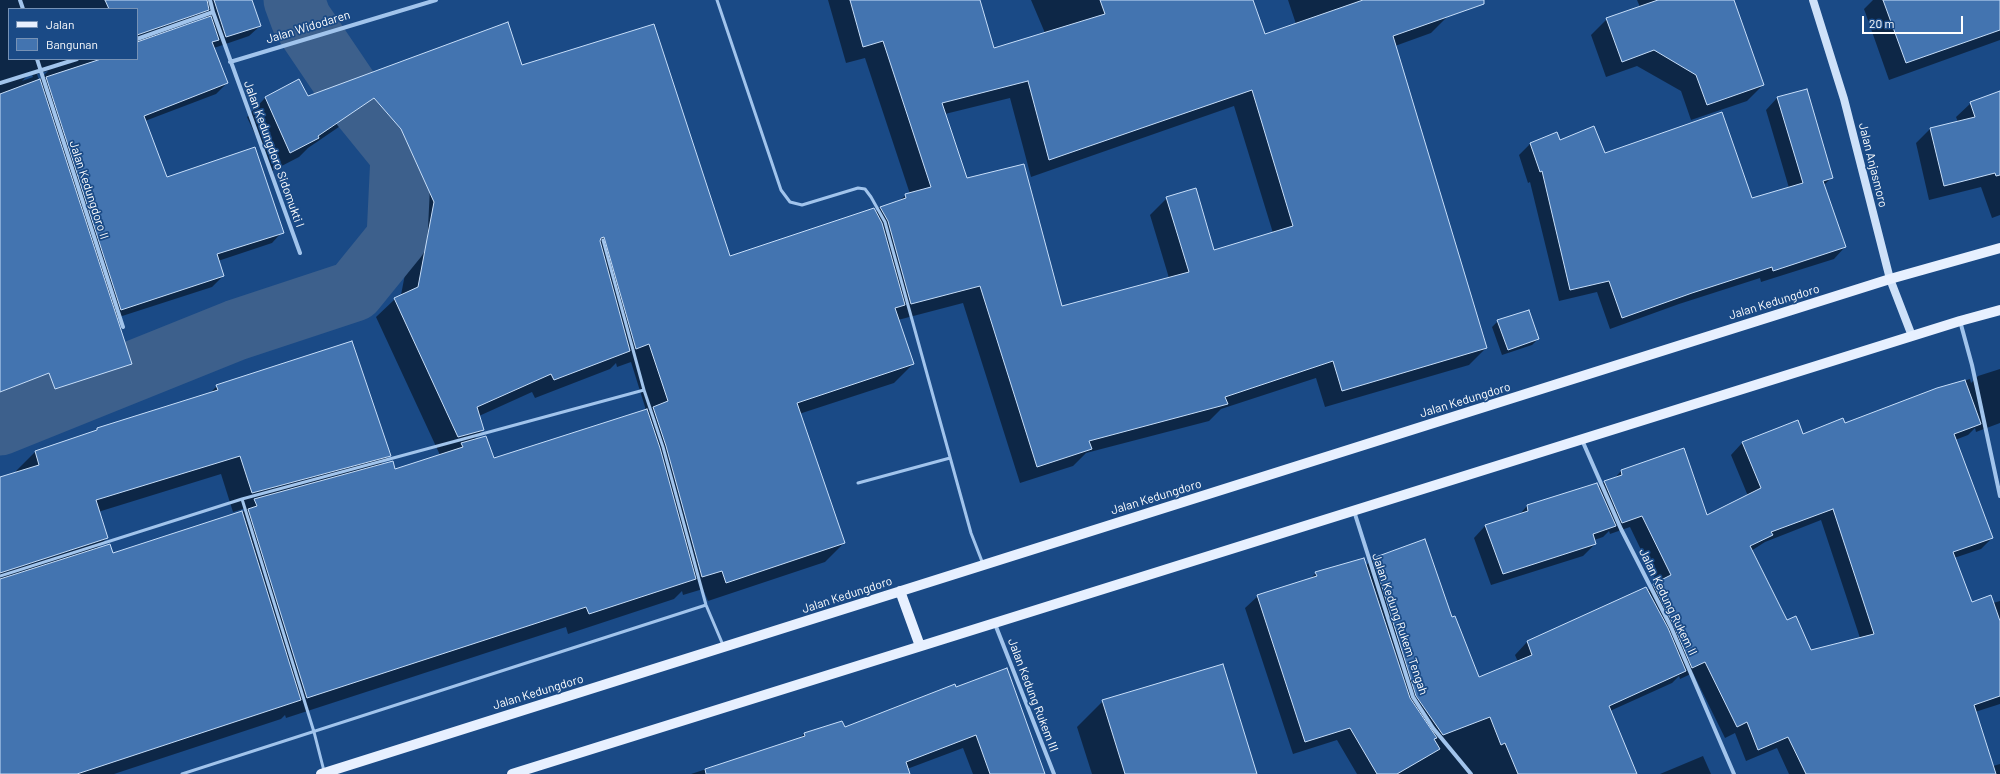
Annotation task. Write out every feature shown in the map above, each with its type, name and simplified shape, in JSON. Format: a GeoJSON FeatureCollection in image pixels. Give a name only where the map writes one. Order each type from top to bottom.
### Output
{"type":"FeatureCollection","features":[{"type":"Feature","properties":{"kind":"main road","name":"Jalan Kedungdoro"},"geometry":{"type":"LineString","coordinates":[[323,773],[1890,279],[2000,248]]}},
{"type":"Feature","properties":{"kind":"main road"},"geometry":{"type":"LineString","coordinates":[[512,774],[1960,321],[2000,310]]}},
{"type":"Feature","properties":{"kind":"main road"},"geometry":{"type":"LineString","coordinates":[[900,591],[920,646]]}},
{"type":"Feature","properties":{"kind":"street","name":"Jalan Kedungdoro Sidomukti I"},"geometry":{"type":"LineString","coordinates":[[210,0],[230,62],[300,253]]}},
{"type":"Feature","properties":{"kind":"street","name":"Jalan Widodaren"},"geometry":{"type":"LineString","coordinates":[[230,62],[423,2],[436,0]]}},
{"type":"Feature","properties":{"kind":"street","name":"Jalan Anjasmoro"},"geometry":{"type":"LineString","coordinates":[[1813,0],[1844,99],[1890,279],[1912,336]]}},
{"type":"Feature","properties":{"kind":"street"},"geometry":{"type":"LineString","coordinates":[[138,39],[213,12]]}},
{"type":"Feature","properties":{"kind":"street","name":"Jalan Kedungdoro II"},"geometry":{"type":"LineString","coordinates":[[37,60],[123,327]]}},
{"type":"Feature","properties":{"kind":"street"},"geometry":{"type":"LineString","coordinates":[[0,83],[40,72],[74,60]]}},
{"type":"Feature","properties":{"kind":"street"},"geometry":{"type":"LineString","coordinates":[[1960,321],[1972,365],[2000,496]]}},
{"type":"Feature","properties":{"kind":"street","name":"Jalan Kedung Rukem II"},"geometry":{"type":"LineString","coordinates":[[1582,439],[1621,529],[1671,627],[1734,774]]}},
{"type":"Feature","properties":{"kind":"street","name":"Jalan Kedung Rukem Tengah"},"geometry":{"type":"LineString","coordinates":[[1354,510],[1413,697],[1433,728],[1471,774]]}},
{"type":"Feature","properties":{"kind":"street","name":"Jalan Kedung Rukem III"},"geometry":{"type":"LineString","coordinates":[[994,623],[1054,774]]}},
{"type":"Feature","properties":{"kind":"lane"},"geometry":{"type":"LineString","coordinates":[[717,0],[780,190],[790,202],[802,205],[858,188],[865,190],[871,197],[884,222],[971,533],[984,565]]}},
{"type":"Feature","properties":{"kind":"lane"},"geometry":{"type":"LineString","coordinates":[[603,240],[644,390],[663,447],[706,605],[724,647]]}},
{"type":"Feature","properties":{"kind":"lane"},"geometry":{"type":"LineString","coordinates":[[0,576],[242,499],[644,390]]}},
{"type":"Feature","properties":{"kind":"lane"},"geometry":{"type":"LineString","coordinates":[[858,484],[950,458]]}},
{"type":"Feature","properties":{"kind":"lane"},"geometry":{"type":"LineString","coordinates":[[242,499],[314,732],[323,773]]}},
{"type":"Feature","properties":{"kind":"lane"},"geometry":{"type":"LineString","coordinates":[[182,774],[706,605]]}},
{"type":"Feature","properties":{"kind":"building"},"geometry":{"type":"Polygon","coordinates":[[[105,0],[207,0],[209,10],[138,35],[138,8],[109,8],[105,0]]]}},
{"type":"Feature","properties":{"kind":"building"},"geometry":{"type":"Polygon","coordinates":[[[214,0],[252,0],[261,26],[226,37],[214,0]]]}},
{"type":"Feature","properties":{"kind":"building"},"geometry":{"type":"Polygon","coordinates":[[[850,0],[980,0],[994,48],[1105,14],[1100,0],[1253,0],[1265,34],[1363,0],[1484,0],[1484,4],[1393,36],[1487,348],[1342,391],[1333,361],[1225,397],[1228,404],[1089,441],[1092,449],[1037,467],[980,286],[911,304],[888,221],[880,207],[906,198],[905,194],[931,187],[883,41],[863,47],[850,0]],[[1028,81],[942,103],[967,178],[1024,164],[1062,306],[1189,272],[1166,197],[1196,188],[1214,250],[1293,226],[1252,90],[1049,160],[1028,81]]]}},
{"type":"Feature","properties":{"kind":"building"},"geometry":{"type":"Polygon","coordinates":[[[1658,0],[1734,0],[1764,85],[1707,105],[1696,75],[1654,50],[1622,62],[1606,18],[1658,0]]]}},
{"type":"Feature","properties":{"kind":"building"},"geometry":{"type":"Polygon","coordinates":[[[1883,0],[2000,0],[2000,30],[1906,63],[1883,0]]]}},
{"type":"Feature","properties":{"kind":"building"},"geometry":{"type":"Polygon","coordinates":[[[211,16],[219,40],[212,42],[228,83],[144,116],[167,177],[255,147],[284,233],[217,254],[224,276],[121,310],[46,77],[98,60],[138,60],[138,42],[211,16]]]}},
{"type":"Feature","properties":{"kind":"building"},"geometry":{"type":"Polygon","coordinates":[[[508,22],[522,65],[654,24],[730,256],[874,208],[882,223],[905,305],[895,308],[914,364],[797,403],[845,543],[726,583],[722,571],[702,577],[666,446],[653,407],[668,401],[649,344],[636,349],[604,237],[601,238],[600,241],[630,351],[554,380],[551,374],[477,407],[484,430],[458,437],[394,298],[418,287],[434,202],[401,129],[374,98],[318,136],[319,138],[290,153],[265,97],[299,79],[308,96],[508,22]]]}},
{"type":"Feature","properties":{"kind":"building"},"geometry":{"type":"Polygon","coordinates":[[[40,79],[132,364],[55,389],[49,373],[0,392],[0,94],[40,79]]]}},
{"type":"Feature","properties":{"kind":"building"},"geometry":{"type":"Polygon","coordinates":[[[1807,89],[1833,178],[1823,181],[1846,247],[1773,271],[1772,267],[1622,318],[1609,281],[1570,290],[1542,171],[1540,172],[1530,143],[1557,132],[1560,140],[1594,126],[1605,153],[1722,112],[1752,198],[1803,183],[1777,97],[1807,89]]]}},
{"type":"Feature","properties":{"kind":"building"},"geometry":{"type":"Polygon","coordinates":[[[2000,91],[2000,175],[1996,176],[1995,173],[1944,186],[1930,128],[1975,117],[1970,102],[2000,91]]]}},
{"type":"Feature","properties":{"kind":"building"},"geometry":{"type":"Polygon","coordinates":[[[1529,310],[1539,339],[1508,350],[1497,320],[1529,310]]]}},
{"type":"Feature","properties":{"kind":"building"},"geometry":{"type":"Polygon","coordinates":[[[352,341],[391,456],[252,493],[240,456],[96,500],[108,538],[0,573],[0,477],[39,465],[35,451],[97,430],[97,428],[218,390],[216,385],[352,341]]]}},
{"type":"Feature","properties":{"kind":"building"},"geometry":{"type":"Polygon","coordinates":[[[1965,380],[1981,424],[1954,434],[1993,538],[1953,552],[1972,602],[1991,595],[2000,621],[2000,696],[1974,705],[1996,774],[1806,774],[1788,737],[1758,750],[1747,722],[1737,727],[1705,662],[1692,668],[1674,626],[1653,584],[1671,575],[1642,516],[1622,523],[1604,481],[1622,475],[1621,470],[1684,448],[1707,515],[1761,488],[1742,442],[1798,420],[1803,434],[1843,418],[1845,423],[1937,388],[1965,380]],[[1833,509],[1771,532],[1773,535],[1750,546],[1787,620],[1796,616],[1811,650],[1874,634],[1833,509]]]}},
{"type":"Feature","properties":{"kind":"building"},"geometry":{"type":"Polygon","coordinates":[[[647,409],[660,448],[696,579],[589,614],[586,607],[307,698],[248,509],[257,506],[254,499],[393,461],[395,469],[463,447],[461,443],[486,436],[494,458],[647,409]]]}},
{"type":"Feature","properties":{"kind":"building"},"geometry":{"type":"Polygon","coordinates":[[[1597,483],[1616,526],[1593,534],[1596,544],[1503,574],[1485,525],[1528,511],[1527,505],[1597,483]]]}},
{"type":"Feature","properties":{"kind":"building"},"geometry":{"type":"Polygon","coordinates":[[[242,511],[301,700],[77,774],[0,774],[0,579],[110,544],[113,553],[242,511]]]}},
{"type":"Feature","properties":{"kind":"building"},"geometry":{"type":"Polygon","coordinates":[[[1425,539],[1452,617],[1455,616],[1479,677],[1532,655],[1527,641],[1646,587],[1668,628],[1686,671],[1609,706],[1637,774],[1518,774],[1505,743],[1501,745],[1490,717],[1443,735],[1416,696],[1373,558],[1425,539]]]}},
{"type":"Feature","properties":{"kind":"building"},"geometry":{"type":"Polygon","coordinates":[[[1364,558],[1410,698],[1437,738],[1434,739],[1440,749],[1397,774],[1377,774],[1350,728],[1305,742],[1257,595],[1317,576],[1315,572],[1364,558]]]}},
{"type":"Feature","properties":{"kind":"building"},"geometry":{"type":"Polygon","coordinates":[[[1223,664],[1257,774],[1125,774],[1102,700],[1223,664]]]}},
{"type":"Feature","properties":{"kind":"building"},"geometry":{"type":"Polygon","coordinates":[[[1007,668],[1045,774],[990,774],[976,735],[906,762],[910,774],[706,774],[705,769],[805,736],[804,733],[842,721],[845,727],[955,684],[956,687],[1007,668]]]}},
{"type":"Feature","properties":{"kind":"waterway"},"geometry":{"type":"LineString","coordinates":[[0,425],[236,330],[354,291],[397,238],[401,155],[353,96],[301,19],[294,0]]}}]}
